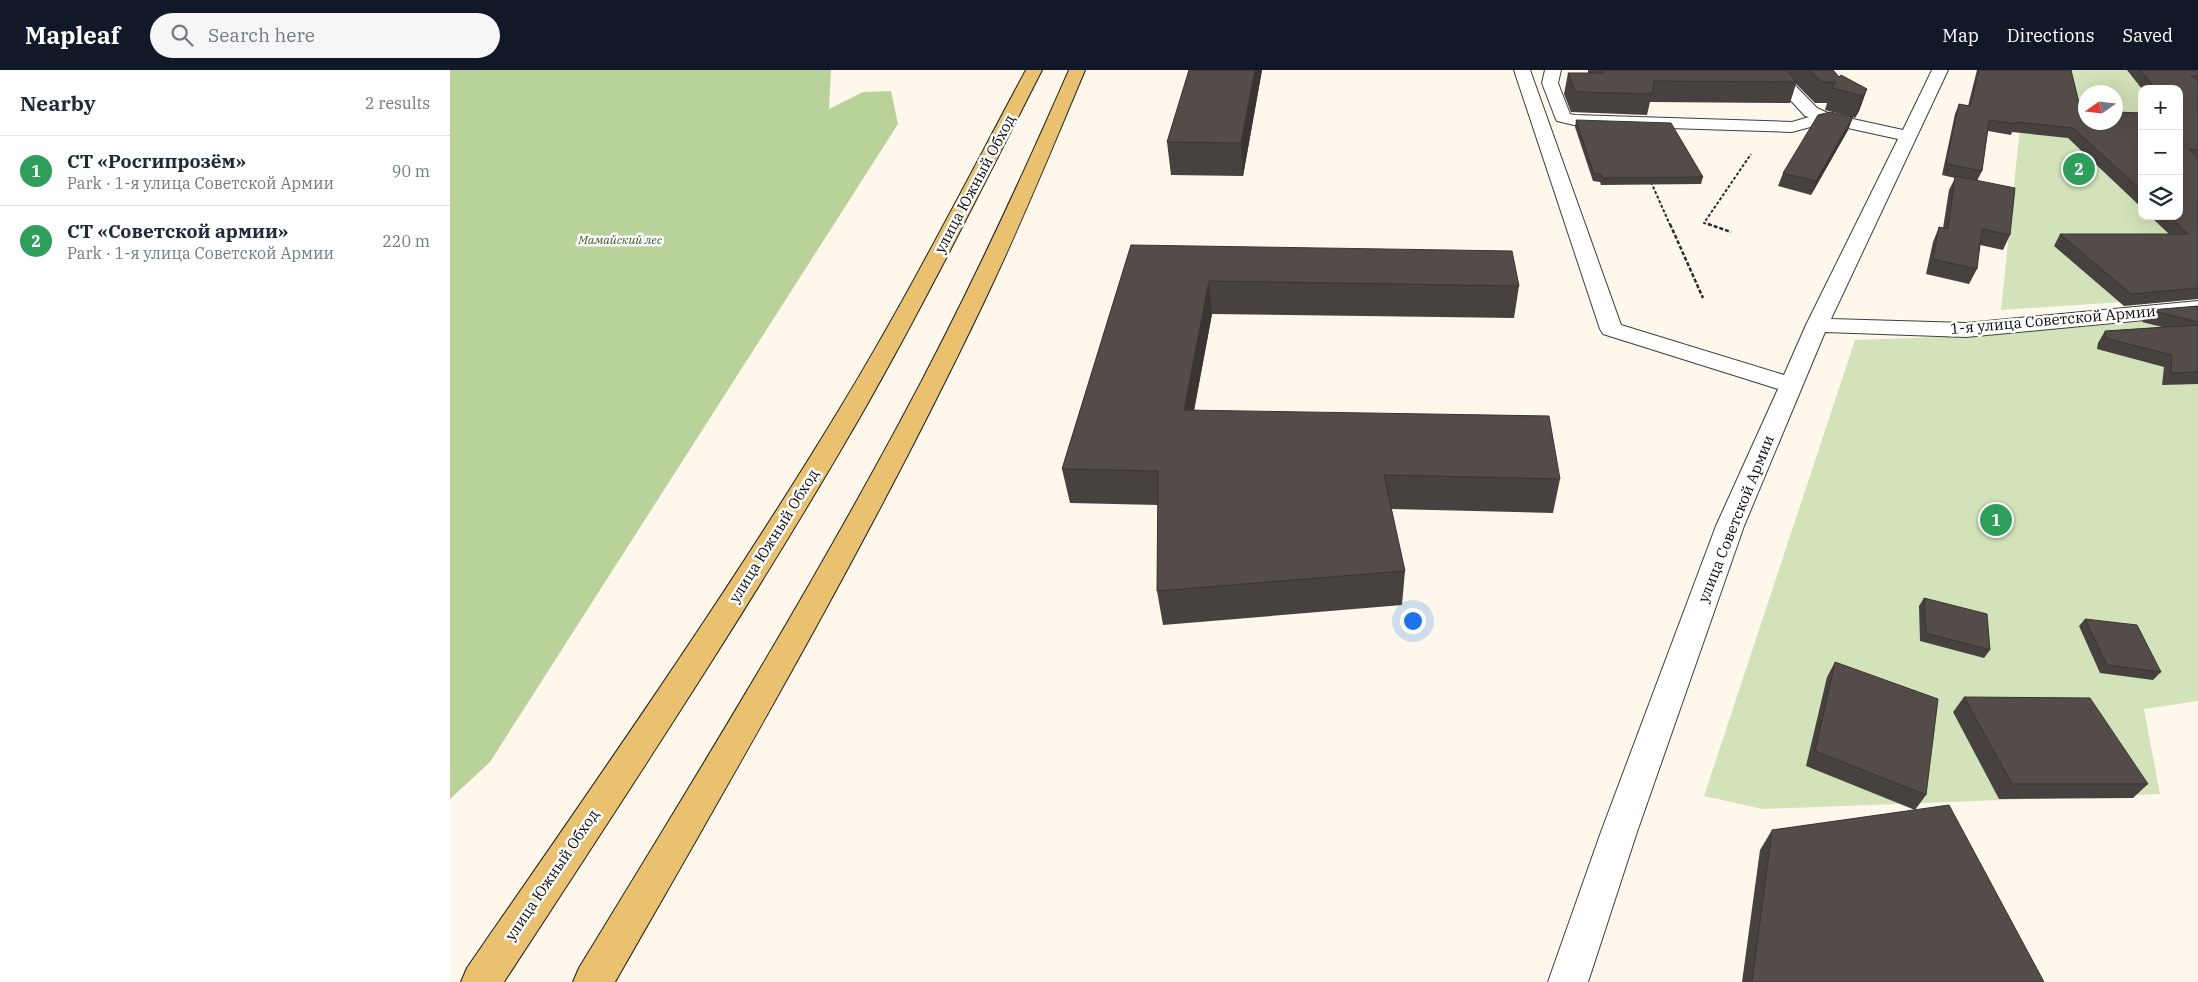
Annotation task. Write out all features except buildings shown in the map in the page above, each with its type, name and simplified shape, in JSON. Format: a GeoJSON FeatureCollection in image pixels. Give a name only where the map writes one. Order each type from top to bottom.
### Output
{"type":"FeatureCollection","features":[{"type":"Feature","properties":{"kind":"main road","name":"улица Южный Обход"},"geometry":{"type":"LineString","coordinates":[[481,982],[716,630],[852,409],[947,238],[1034,70]]}},
{"type":"Feature","properties":{"kind":"main road"},"geometry":{"type":"LineString","coordinates":[[593,982],[797,636],[920,411],[1002,238],[1077,70]]}},
{"type":"Feature","properties":{"kind":"street"},"geometry":{"type":"LineString","coordinates":[[1522,70],[1611,329],[1791,385]]}},
{"type":"Feature","properties":{"kind":"street"},"geometry":{"type":"LineString","coordinates":[[1553,70],[1550,83],[1563,117],[1574,120],[1792,127],[1825,118]]}},
{"type":"Feature","properties":{"kind":"street"},"geometry":{"type":"LineString","coordinates":[[1771,70],[1812,112],[1825,118],[1908,136]]}},
{"type":"Feature","properties":{"kind":"street","name":"улица Советской Армии"},"geometry":{"type":"LineString","coordinates":[[1568,982],[1618,832],[1730,526],[1817,325],[1940,70]]}},
{"type":"Feature","properties":{"kind":"street","name":"1-я улица Советской Армии"},"geometry":{"type":"LineString","coordinates":[[1817,325],[1966,330],[2198,308]]}},
{"type":"Feature","properties":{"kind":"path"},"geometry":{"type":"LineString","coordinates":[[1731,232],[1704,223],[1763,137],[1763,127]]}},
{"type":"Feature","properties":{"kind":"path"},"geometry":{"type":"LineString","coordinates":[[1648,175],[1703,298]]}},
{"type":"Feature","properties":{"kind":"green space","name":"Мамайский лес"},"geometry":{"type":"Polygon","coordinates":[[[450,70],[831,70],[829,109],[863,92],[891,91],[898,124],[490,762],[450,799],[450,70]]]}},
{"type":"Feature","properties":{"kind":"green space"},"geometry":{"type":"Polygon","coordinates":[[[2026,70],[2198,70],[2198,297],[2001,310],[2026,70]]]}},
{"type":"Feature","properties":{"kind":"green space"},"geometry":{"type":"Polygon","coordinates":[[[2198,317],[2198,701],[2144,709],[2160,794],[1763,809],[1704,796],[1855,340],[1971,336],[2198,317]]]}},
{"type":"Feature","properties":{"kind":"place","name":"СТ «Советской армии»"},"geometry":{"type":"Point","coordinates":[2079,169]}},
{"type":"Feature","properties":{"kind":"place","name":"СТ «Росгипрозём»"},"geometry":{"type":"Point","coordinates":[1996,520]}}]}
